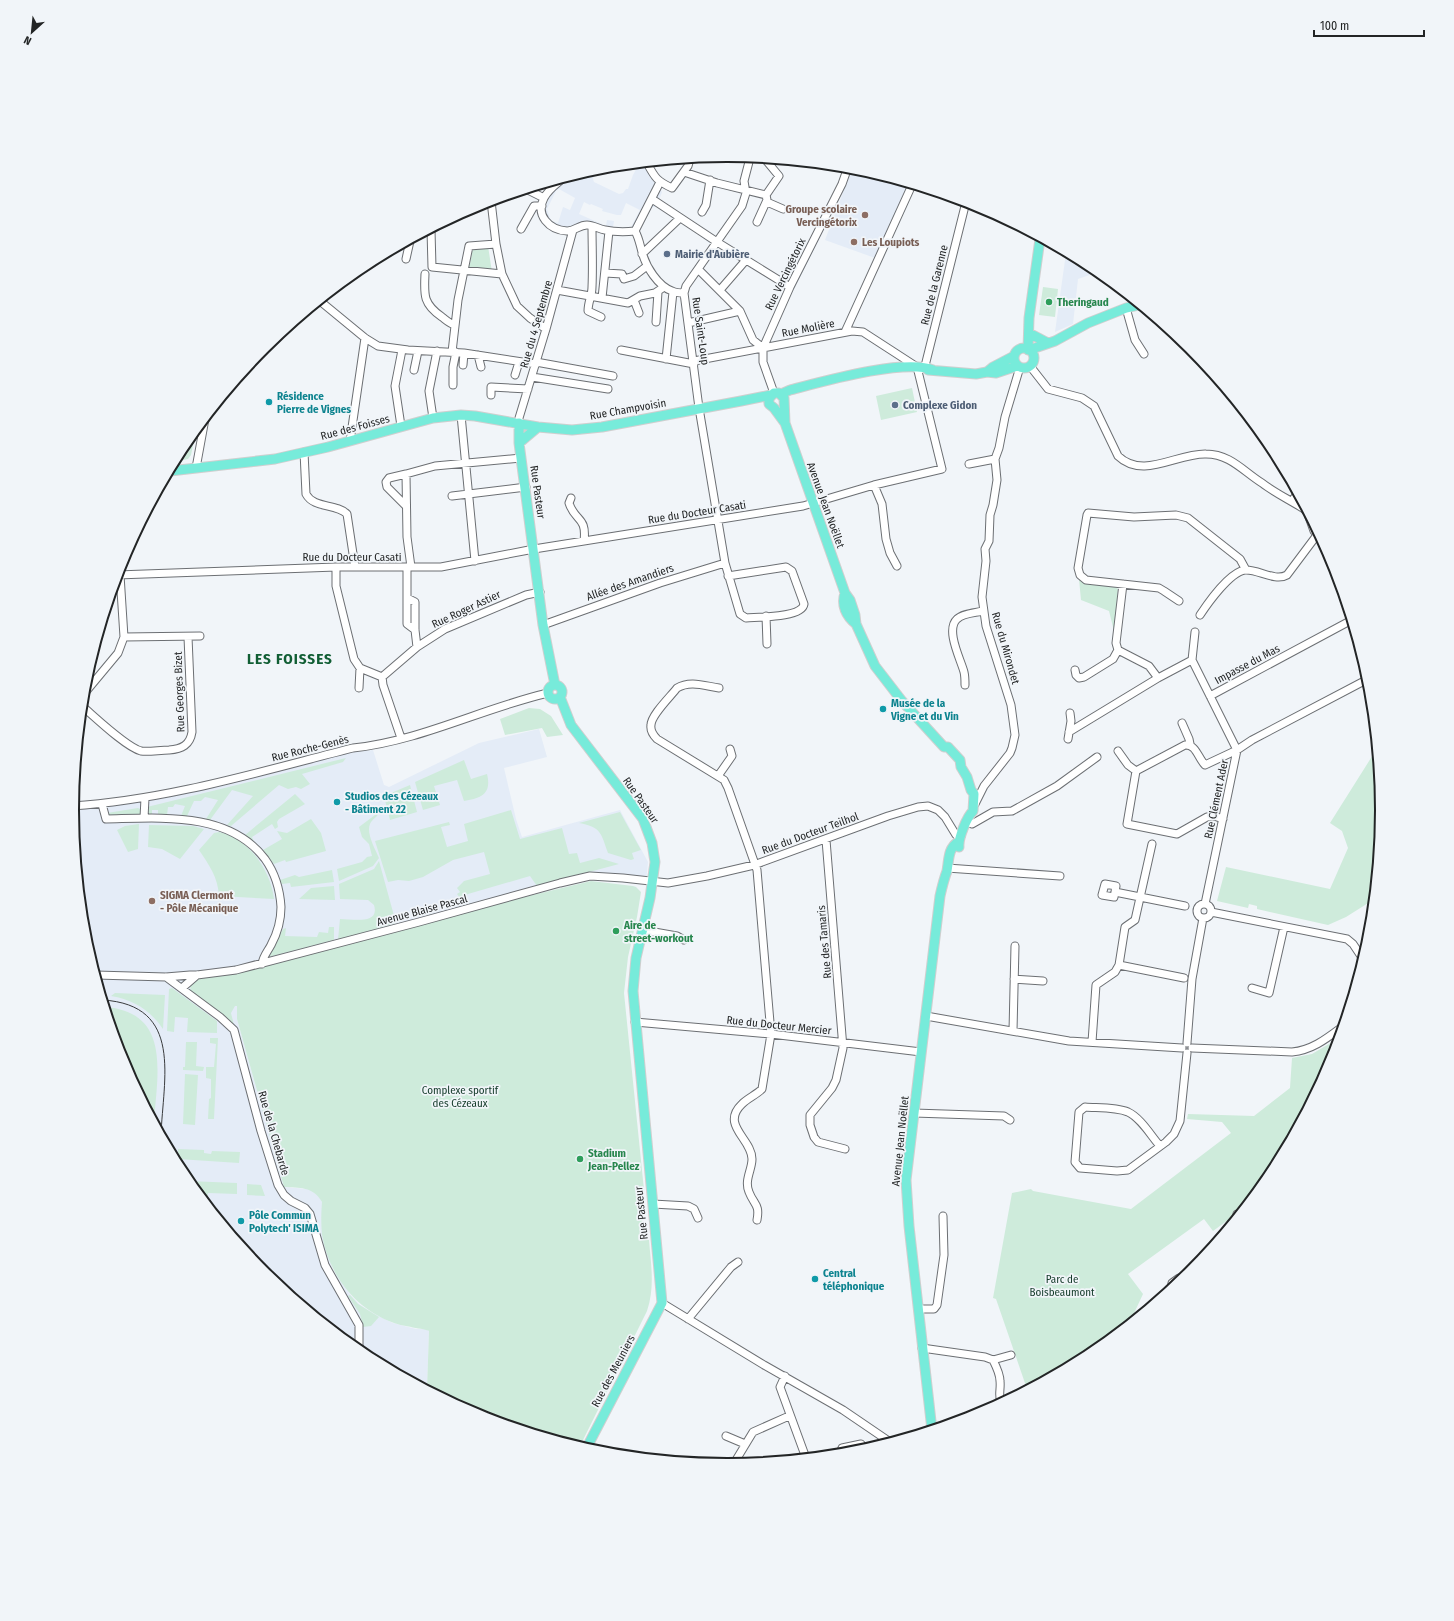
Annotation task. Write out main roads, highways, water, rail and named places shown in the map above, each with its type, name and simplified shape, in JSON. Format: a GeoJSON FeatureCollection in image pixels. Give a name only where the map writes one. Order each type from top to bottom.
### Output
{"type":"FeatureCollection","features":[{"type":"Feature","properties":{"kind":"main road"},"geometry":{"type":"LineString","coordinates":[[779,397],[781,407],[772,406],[769,398],[779,397],[807,386],[879,370],[903,373],[923,369],[976,374],[987,372],[996,373],[1018,366],[1025,368],[1029,318],[1039,243]]}},
{"type":"Feature","properties":{"kind":"main road"},"geometry":{"type":"LineString","coordinates":[[1018,366],[1014,361],[1088,323],[1134,306]]}},
{"type":"Feature","properties":{"kind":"main road"},"geometry":{"type":"LineString","coordinates":[[1026,355],[1029,333],[1029,318]]}},
{"type":"Feature","properties":{"kind":"main road"},"geometry":{"type":"LineString","coordinates":[[1029,333],[1051,342]]}},
{"type":"Feature","properties":{"kind":"main road"},"geometry":{"type":"LineString","coordinates":[[987,372],[993,367],[1026,355]]}},
{"type":"Feature","properties":{"kind":"main road","name":"Rue Champvoisin"},"geometry":{"type":"LineString","coordinates":[[519,423],[538,427],[572,430],[587,429],[741,401],[779,397]]}},
{"type":"Feature","properties":{"kind":"main road","name":"Avenue Jean Noëllet"},"geometry":{"type":"LineString","coordinates":[[779,397],[785,423],[812,503],[845,594],[850,600],[855,615],[856,624],[875,666],[888,685],[944,747],[944,751],[955,764],[961,767],[974,794],[973,811],[960,839],[959,847],[947,868],[940,896],[906,1180],[909,1226],[929,1426]]}},
{"type":"Feature","properties":{"kind":"main road","name":"Rue Champvoisin"},"geometry":{"type":"LineString","coordinates":[[741,401],[772,406]]}},
{"type":"Feature","properties":{"kind":"main road","name":"Avenue Jean Noëllet"},"geometry":{"type":"LineString","coordinates":[[772,406],[785,423]]}},
{"type":"Feature","properties":{"kind":"main road","name":"Rue des Foisses"},"geometry":{"type":"LineString","coordinates":[[176,470],[265,461],[433,418],[461,415],[519,423]]}},
{"type":"Feature","properties":{"kind":"main road","name":"Rue Pasteur"},"geometry":{"type":"LineString","coordinates":[[519,423],[521,458],[544,625],[555,685]]}},
{"type":"Feature","properties":{"kind":"main road"},"geometry":{"type":"LineString","coordinates":[[520,443],[538,427]]}},
{"type":"Feature","properties":{"kind":"main road"},"geometry":{"type":"LineString","coordinates":[[555,685],[562,690],[560,697],[556,699],[552,698],[548,693],[550,688],[555,685]]}},
{"type":"Feature","properties":{"kind":"main road","name":"Rue Pasteur"},"geometry":{"type":"LineString","coordinates":[[560,697],[571,725],[643,819],[649,832],[655,857],[652,882],[634,969],[633,991],[662,1304]]}},
{"type":"Feature","properties":{"kind":"main road","name":"Avenue Jean Noëllet"},"geometry":{"type":"LineString","coordinates":[[968,819],[968,794],[971,790]]}},
{"type":"Feature","properties":{"kind":"main road","name":"Rue des Meuniers"},"geometry":{"type":"LineString","coordinates":[[589,1443],[662,1304]]}},
{"type":"Feature","properties":{"kind":"main road","name":"Avenue Jean Noëllet"},"geometry":{"type":"LineString","coordinates":[[929,1418],[931,1425]]}},
{"type":"Feature","properties":{"kind":"tram line"},"geometry":{"type":"LineString","coordinates":[[108,1001],[129,1005],[147,1015],[157,1030],[163,1048],[165,1069],[162,1126]]}},
{"type":"Feature","properties":{"kind":"place","name":"Groupe scolaire Vercingétorix"},"geometry":{"type":"Point","coordinates":[865,215]}},
{"type":"Feature","properties":{"kind":"place","name":"Les Loupiots"},"geometry":{"type":"Point","coordinates":[854,242]}},
{"type":"Feature","properties":{"kind":"place","name":"Mairie d'Aubière"},"geometry":{"type":"Point","coordinates":[667,254]}},
{"type":"Feature","properties":{"kind":"place","name":"Theringaud"},"geometry":{"type":"Point","coordinates":[1049,302]}},
{"type":"Feature","properties":{"kind":"place","name":"Résidence Pierre de Vignes"},"geometry":{"type":"Point","coordinates":[269,402]}},
{"type":"Feature","properties":{"kind":"place","name":"Complexe Gidon"},"geometry":{"type":"Point","coordinates":[895,405]}},
{"type":"Feature","properties":{"kind":"place","name":"Musée de la Vigne et du Vin"},"geometry":{"type":"Point","coordinates":[883,709]}},
{"type":"Feature","properties":{"kind":"place","name":"Studios des Cézeaux - Bâtiment 22"},"geometry":{"type":"Point","coordinates":[337,802]}},
{"type":"Feature","properties":{"kind":"place","name":"SIGMA Clermont - Pôle Mécanique"},"geometry":{"type":"Point","coordinates":[152,901]}},
{"type":"Feature","properties":{"kind":"place","name":"Aire de street-workout"},"geometry":{"type":"Point","coordinates":[616,931]}},
{"type":"Feature","properties":{"kind":"place","name":"Stadium Jean-Pellez"},"geometry":{"type":"Point","coordinates":[580,1159]}},
{"type":"Feature","properties":{"kind":"place","name":"Pôle Commun Polytech' ISIMA"},"geometry":{"type":"Point","coordinates":[241,1221]}},
{"type":"Feature","properties":{"kind":"place","name":"Central téléphonique"},"geometry":{"type":"Point","coordinates":[815,1279]}},
{"type":"Feature","properties":{"kind":"district","name":"LES FOISSES"},"geometry":{"type":"Point","coordinates":[290,659]}},
{"type":"Feature","properties":{"kind":"park label","name":"Complexe sportif des Cézeaux"},"geometry":{"type":"Point","coordinates":[460,1096]}},
{"type":"Feature","properties":{"kind":"park label","name":"Parc de Boisbeaumont"},"geometry":{"type":"Point","coordinates":[1062,1285]}}]}
